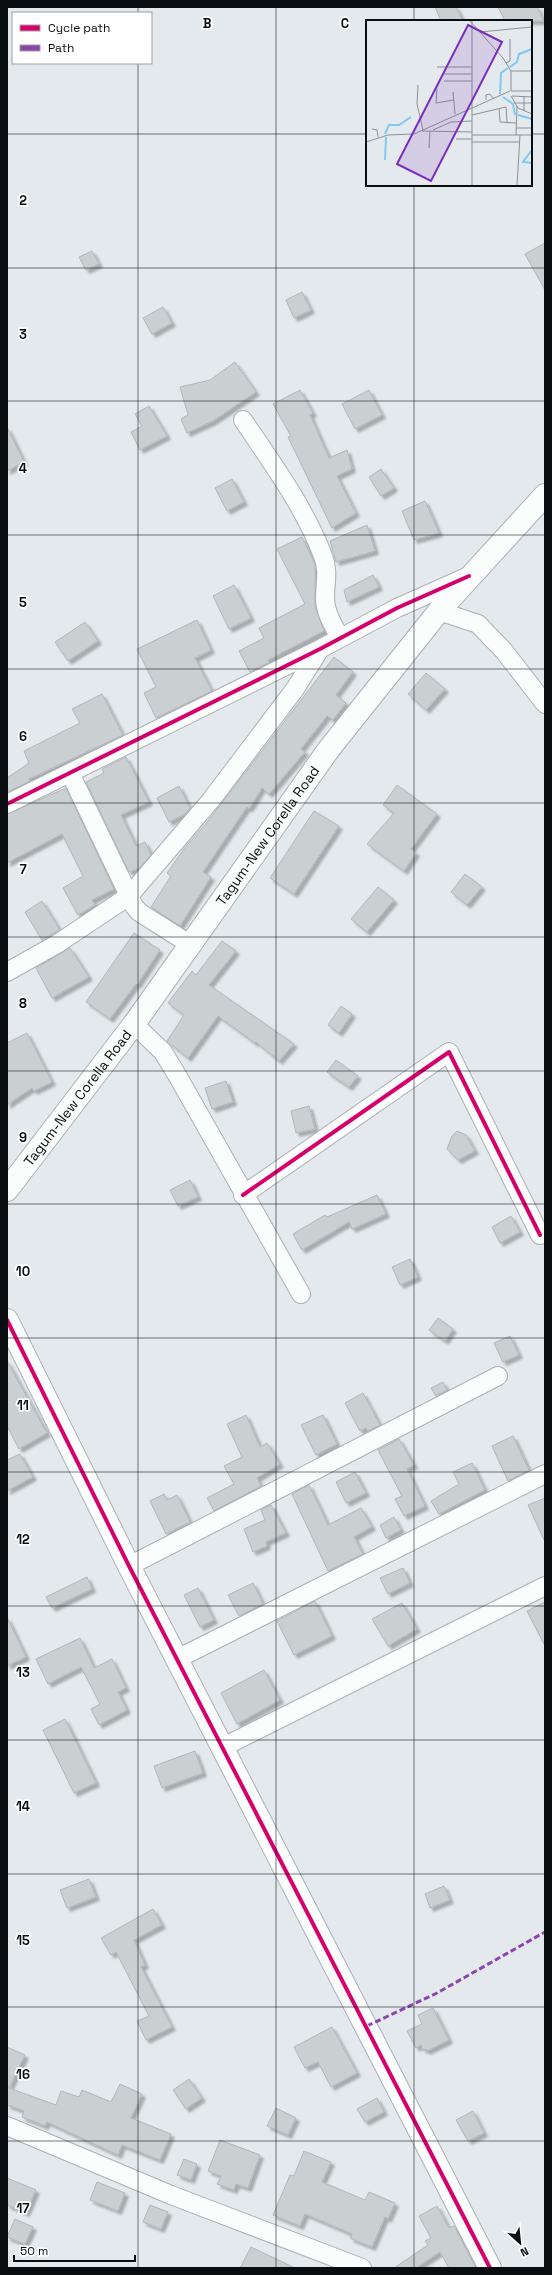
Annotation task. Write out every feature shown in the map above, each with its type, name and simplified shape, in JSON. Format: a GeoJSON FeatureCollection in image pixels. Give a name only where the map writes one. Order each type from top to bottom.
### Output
{"type":"FeatureCollection","features":[{"type":"Feature","properties":{"kind":"street"},"geometry":{"type":"LineString","coordinates":[[243,420],[297,504],[323,556],[327,569],[325,598],[327,612],[340,638]]}},
{"type":"Feature","properties":{"kind":"street","name":"Tagum-New Corella Road"},"geometry":{"type":"LineString","coordinates":[[7,1190],[134,1024],[329,749],[440,611],[470,576],[545,495]]}},
{"type":"Feature","properties":{"kind":"street"},"geometry":{"type":"LineString","coordinates":[[7,804],[320,649],[397,608],[470,576]]}},
{"type":"Feature","properties":{"kind":"street"},"geometry":{"type":"LineString","coordinates":[[440,611],[478,624],[500,646],[545,704]]}},
{"type":"Feature","properties":{"kind":"street"},"geometry":{"type":"LineString","coordinates":[[7,972],[57,944],[129,896],[211,800],[295,689],[320,649]]}},
{"type":"Feature","properties":{"kind":"street"},"geometry":{"type":"LineString","coordinates":[[70,773],[129,896],[139,912],[191,945]]}},
{"type":"Feature","properties":{"kind":"street"},"geometry":{"type":"LineString","coordinates":[[134,1024],[163,1052],[243,1195],[301,1294]]}},
{"type":"Feature","properties":{"kind":"street"},"geometry":{"type":"LineString","coordinates":[[243,1195],[449,1052],[540,1235]]}},
{"type":"Feature","properties":{"kind":"street"},"geometry":{"type":"LineString","coordinates":[[7,1320],[129,1566],[490,2268]]}},
{"type":"Feature","properties":{"kind":"street"},"geometry":{"type":"LineString","coordinates":[[129,1566],[498,1376]]}},
{"type":"Feature","properties":{"kind":"street"},"geometry":{"type":"LineString","coordinates":[[177,1659],[545,1474]]}},
{"type":"Feature","properties":{"kind":"street"},"geometry":{"type":"LineString","coordinates":[[223,1747],[545,1586]]}},
{"type":"Feature","properties":{"kind":"street"},"geometry":{"type":"LineString","coordinates":[[7,2126],[170,2195],[351,2266]]}},
{"type":"Feature","properties":{"kind":"building"},"geometry":{"type":"Polygon","coordinates":[[[435,7],[456,7],[462,20],[441,20],[435,7]]]}},
{"type":"Feature","properties":{"kind":"building"},"geometry":{"type":"Polygon","coordinates":[[[498,7],[537,7],[544,21],[532,20],[504,20],[498,7]]]}},
{"type":"Feature","properties":{"kind":"building"},"geometry":{"type":"Polygon","coordinates":[[[545,243],[545,290],[525,254],[545,243]]]}},
{"type":"Feature","properties":{"kind":"building"},"geometry":{"type":"Polygon","coordinates":[[[92,251],[99,264],[86,270],[79,257],[92,251]]]}},
{"type":"Feature","properties":{"kind":"building"},"geometry":{"type":"Polygon","coordinates":[[[302,292],[311,310],[294,318],[286,300],[302,292]]]}},
{"type":"Feature","properties":{"kind":"building"},"geometry":{"type":"Polygon","coordinates":[[[163,307],[172,323],[152,334],[143,318],[163,307]]]}},
{"type":"Feature","properties":{"kind":"building"},"geometry":{"type":"Polygon","coordinates":[[[235,362],[256,392],[213,421],[187,433],[181,419],[188,415],[180,387],[210,380],[235,362]]]}},
{"type":"Feature","properties":{"kind":"building"},"geometry":{"type":"Polygon","coordinates":[[[300,390],[313,413],[310,415],[329,458],[347,450],[352,469],[337,476],[356,513],[332,528],[288,437],[291,436],[273,404],[300,390]]]}},
{"type":"Feature","properties":{"kind":"building"},"geometry":{"type":"Polygon","coordinates":[[[369,390],[382,415],[355,429],[342,404],[369,390]]]}},
{"type":"Feature","properties":{"kind":"building"},"geometry":{"type":"Polygon","coordinates":[[[149,406],[167,436],[140,450],[131,432],[142,426],[135,414],[149,406]]]}},
{"type":"Feature","properties":{"kind":"building"},"geometry":{"type":"Polygon","coordinates":[[[7,427],[24,462],[7,471],[7,427]]]}},
{"type":"Feature","properties":{"kind":"building"},"geometry":{"type":"Polygon","coordinates":[[[381,469],[394,488],[381,496],[369,477],[381,469]]]}},
{"type":"Feature","properties":{"kind":"building"},"geometry":{"type":"Polygon","coordinates":[[[232,479],[244,502],[227,511],[215,488],[232,479]]]}},
{"type":"Feature","properties":{"kind":"building"},"geometry":{"type":"Polygon","coordinates":[[[425,501],[439,533],[414,540],[402,511],[425,501]]]}},
{"type":"Feature","properties":{"kind":"building"},"geometry":{"type":"Polygon","coordinates":[[[367,525],[375,551],[336,562],[330,541],[367,525]]]}},
{"type":"Feature","properties":{"kind":"building"},"geometry":{"type":"Polygon","coordinates":[[[302,537],[315,564],[315,606],[324,631],[268,660],[270,662],[250,672],[239,651],[264,638],[259,628],[305,604],[277,549],[302,537]]]}},
{"type":"Feature","properties":{"kind":"building"},"geometry":{"type":"Polygon","coordinates":[[[373,575],[379,587],[347,602],[344,590],[373,575]]]}},
{"type":"Feature","properties":{"kind":"building"},"geometry":{"type":"Polygon","coordinates":[[[234,585],[251,618],[229,629],[213,596],[234,585]]]}},
{"type":"Feature","properties":{"kind":"building"},"geometry":{"type":"Polygon","coordinates":[[[197,620],[211,650],[195,658],[212,691],[156,718],[144,693],[156,687],[137,649],[197,620]]]}},
{"type":"Feature","properties":{"kind":"building"},"geometry":{"type":"Polygon","coordinates":[[[85,622],[98,641],[68,661],[55,642],[85,622]]]}},
{"type":"Feature","properties":{"kind":"building"},"geometry":{"type":"Polygon","coordinates":[[[334,657],[353,672],[336,695],[346,703],[333,720],[327,716],[301,749],[305,752],[269,794],[262,788],[249,809],[247,807],[203,872],[211,877],[180,926],[151,907],[171,876],[167,873],[186,846],[208,821],[334,657]]]}},
{"type":"Feature","properties":{"kind":"building"},"geometry":{"type":"Polygon","coordinates":[[[426,673],[445,689],[426,710],[408,694],[426,673]]]}},
{"type":"Feature","properties":{"kind":"building"},"geometry":{"type":"Polygon","coordinates":[[[102,694],[123,735],[29,779],[30,781],[7,792],[7,778],[29,763],[24,751],[80,723],[72,709],[102,694]]]}},
{"type":"Feature","properties":{"kind":"building"},"geometry":{"type":"Polygon","coordinates":[[[126,757],[149,802],[121,815],[136,846],[145,842],[151,855],[140,868],[129,872],[86,782],[104,773],[102,769],[126,757]]]}},
{"type":"Feature","properties":{"kind":"building"},"geometry":{"type":"Polygon","coordinates":[[[397,785],[437,814],[411,849],[416,853],[404,871],[367,844],[394,813],[383,805],[397,785]]]}},
{"type":"Feature","properties":{"kind":"building"},"geometry":{"type":"Polygon","coordinates":[[[179,786],[190,808],[185,814],[169,822],[157,798],[179,786]]]}},
{"type":"Feature","properties":{"kind":"building"},"geometry":{"type":"Polygon","coordinates":[[[66,788],[114,889],[92,900],[95,905],[78,915],[63,888],[83,876],[62,834],[7,863],[7,814],[66,788]]]}},
{"type":"Feature","properties":{"kind":"building"},"geometry":{"type":"Polygon","coordinates":[[[314,811],[339,826],[294,894],[270,878],[314,811]]]}},
{"type":"Feature","properties":{"kind":"building"},"geometry":{"type":"Polygon","coordinates":[[[465,874],[482,887],[467,905],[451,892],[465,874]]]}},
{"type":"Feature","properties":{"kind":"building"},"geometry":{"type":"Polygon","coordinates":[[[378,887],[394,900],[367,932],[351,919],[378,887]]]}},
{"type":"Feature","properties":{"kind":"building"},"geometry":{"type":"Polygon","coordinates":[[[42,901],[60,930],[42,940],[25,912],[42,901]]]}},
{"type":"Feature","properties":{"kind":"building"},"geometry":{"type":"Polygon","coordinates":[[[134,933],[160,950],[137,985],[136,984],[110,1019],[86,1002],[134,933]]]}},
{"type":"Feature","properties":{"kind":"building"},"geometry":{"type":"Polygon","coordinates":[[[222,941],[236,951],[209,985],[294,1044],[279,1061],[256,1042],[255,1043],[218,1016],[188,1058],[167,1041],[184,1015],[168,1003],[192,971],[196,975],[222,941]]]}},
{"type":"Feature","properties":{"kind":"building"},"geometry":{"type":"Polygon","coordinates":[[[70,948],[89,977],[52,998],[36,968],[70,948]]]}},
{"type":"Feature","properties":{"kind":"building"},"geometry":{"type":"Polygon","coordinates":[[[341,1006],[352,1014],[339,1033],[328,1025],[341,1006]]]}},
{"type":"Feature","properties":{"kind":"building"},"geometry":{"type":"Polygon","coordinates":[[[27,1033],[52,1082],[34,1091],[32,1088],[7,1105],[7,1043],[27,1033]]]}},
{"type":"Feature","properties":{"kind":"building"},"geometry":{"type":"Polygon","coordinates":[[[336,1060],[358,1076],[349,1087],[327,1072],[336,1060]]]}},
{"type":"Feature","properties":{"kind":"building"},"geometry":{"type":"Polygon","coordinates":[[[226,1081],[233,1102],[212,1109],[205,1088],[226,1081]]]}},
{"type":"Feature","properties":{"kind":"building"},"geometry":{"type":"Polygon","coordinates":[[[309,1106],[315,1129],[296,1133],[291,1111],[309,1106]]]}},
{"type":"Feature","properties":{"kind":"building"},"geometry":{"type":"Polygon","coordinates":[[[457,1131],[466,1135],[475,1151],[458,1160],[447,1149],[452,1136],[457,1131]]]}},
{"type":"Feature","properties":{"kind":"building"},"geometry":{"type":"Polygon","coordinates":[[[190,1180],[198,1197],[178,1206],[170,1190],[190,1180]]]}},
{"type":"Feature","properties":{"kind":"building"},"geometry":{"type":"Polygon","coordinates":[[[377,1195],[386,1214],[352,1229],[349,1222],[302,1250],[293,1234],[325,1215],[327,1217],[377,1195]]]}},
{"type":"Feature","properties":{"kind":"building"},"geometry":{"type":"Polygon","coordinates":[[[511,1216],[520,1232],[500,1243],[492,1227],[511,1216]]]}},
{"type":"Feature","properties":{"kind":"building"},"geometry":{"type":"Polygon","coordinates":[[[410,1259],[418,1277],[400,1285],[392,1267],[410,1259]]]}},
{"type":"Feature","properties":{"kind":"building"},"geometry":{"type":"Polygon","coordinates":[[[438,1318],[453,1329],[445,1341],[429,1330],[438,1318]]]}},
{"type":"Feature","properties":{"kind":"building"},"geometry":{"type":"Polygon","coordinates":[[[510,1336],[519,1355],[503,1362],[494,1343],[510,1336]]]}},
{"type":"Feature","properties":{"kind":"building"},"geometry":{"type":"Polygon","coordinates":[[[7,1361],[47,1433],[19,1449],[7,1426],[7,1361]]]}},
{"type":"Feature","properties":{"kind":"building"},"geometry":{"type":"Polygon","coordinates":[[[443,1382],[447,1390],[436,1396],[431,1388],[443,1382]]]}},
{"type":"Feature","properties":{"kind":"building"},"geometry":{"type":"Polygon","coordinates":[[[363,1393],[380,1425],[368,1431],[366,1428],[360,1431],[345,1403],[363,1393]]]}},
{"type":"Feature","properties":{"kind":"building"},"geometry":{"type":"Polygon","coordinates":[[[246,1415],[260,1447],[267,1443],[280,1464],[257,1478],[261,1486],[214,1511],[207,1498],[234,1484],[224,1466],[242,1457],[227,1424],[246,1415]]]}},
{"type":"Feature","properties":{"kind":"building"},"geometry":{"type":"Polygon","coordinates":[[[323,1415],[337,1444],[316,1455],[301,1425],[323,1415]]]}},
{"type":"Feature","properties":{"kind":"building"},"geometry":{"type":"Polygon","coordinates":[[[513,1436],[529,1470],[508,1481],[492,1446],[513,1436]]]}},
{"type":"Feature","properties":{"kind":"building"},"geometry":{"type":"Polygon","coordinates":[[[399,1439],[414,1465],[407,1469],[425,1506],[404,1516],[395,1499],[402,1496],[378,1450],[399,1439]]]}},
{"type":"Feature","properties":{"kind":"building"},"geometry":{"type":"Polygon","coordinates":[[[20,1454],[33,1477],[7,1491],[7,1460],[20,1454]]]}},
{"type":"Feature","properties":{"kind":"building"},"geometry":{"type":"Polygon","coordinates":[[[472,1463],[485,1490],[439,1514],[431,1501],[459,1484],[453,1472],[472,1463]]]}},
{"type":"Feature","properties":{"kind":"building"},"geometry":{"type":"Polygon","coordinates":[[[355,1472],[366,1493],[346,1503],[336,1482],[355,1472]]]}},
{"type":"Feature","properties":{"kind":"building"},"geometry":{"type":"Polygon","coordinates":[[[309,1485],[328,1525],[361,1508],[372,1527],[354,1537],[363,1554],[328,1571],[292,1494],[309,1485]]]}},
{"type":"Feature","properties":{"kind":"building"},"geometry":{"type":"Polygon","coordinates":[[[164,1494],[167,1500],[177,1495],[190,1522],[166,1534],[150,1501],[164,1494]]]}},
{"type":"Feature","properties":{"kind":"building"},"geometry":{"type":"Polygon","coordinates":[[[545,1498],[545,1542],[528,1505],[545,1498]]]}},
{"type":"Feature","properties":{"kind":"building"},"geometry":{"type":"Polygon","coordinates":[[[271,1505],[286,1533],[266,1542],[267,1546],[253,1552],[244,1529],[265,1520],[261,1510],[271,1505]]]}},
{"type":"Feature","properties":{"kind":"building"},"geometry":{"type":"Polygon","coordinates":[[[394,1517],[401,1530],[386,1538],[380,1525],[394,1517]]]}},
{"type":"Feature","properties":{"kind":"building"},"geometry":{"type":"Polygon","coordinates":[[[403,1568],[410,1583],[388,1594],[380,1578],[403,1568]]]}},
{"type":"Feature","properties":{"kind":"building"},"geometry":{"type":"Polygon","coordinates":[[[87,1577],[92,1589],[52,1608],[46,1597],[87,1577]]]}},
{"type":"Feature","properties":{"kind":"building"},"geometry":{"type":"Polygon","coordinates":[[[253,1583],[263,1604],[239,1616],[228,1595],[253,1583]]]}},
{"type":"Feature","properties":{"kind":"building"},"geometry":{"type":"Polygon","coordinates":[[[198,1588],[214,1620],[200,1627],[184,1595],[198,1588]]]}},
{"type":"Feature","properties":{"kind":"building"},"geometry":{"type":"Polygon","coordinates":[[[315,1601],[332,1636],[294,1655],[277,1621],[315,1601]]]}},
{"type":"Feature","properties":{"kind":"building"},"geometry":{"type":"Polygon","coordinates":[[[545,1602],[545,1646],[527,1611],[545,1602]]]}},
{"type":"Feature","properties":{"kind":"building"},"geometry":{"type":"Polygon","coordinates":[[[402,1603],[417,1629],[388,1646],[372,1619],[402,1603]]]}},
{"type":"Feature","properties":{"kind":"building"},"geometry":{"type":"Polygon","coordinates":[[[7,1617],[26,1657],[7,1666],[7,1617]]]}},
{"type":"Feature","properties":{"kind":"building"},"geometry":{"type":"Polygon","coordinates":[[[80,1638],[94,1668],[112,1659],[126,1688],[118,1692],[127,1710],[99,1725],[91,1709],[100,1704],[81,1667],[48,1684],[36,1659],[80,1638]]]}},
{"type":"Feature","properties":{"kind":"building"},"geometry":{"type":"Polygon","coordinates":[[[264,1670],[280,1700],[237,1724],[221,1693],[264,1670]]]}},
{"type":"Feature","properties":{"kind":"building"},"geometry":{"type":"Polygon","coordinates":[[[65,1719],[96,1783],[74,1793],[43,1730],[65,1719]]]}},
{"type":"Feature","properties":{"kind":"building"},"geometry":{"type":"Polygon","coordinates":[[[195,1751],[203,1773],[162,1788],[154,1766],[195,1751]]]}},
{"type":"Feature","properties":{"kind":"building"},"geometry":{"type":"Polygon","coordinates":[[[89,1879],[96,1897],[67,1908],[60,1890],[89,1879]]]}},
{"type":"Feature","properties":{"kind":"building"},"geometry":{"type":"Polygon","coordinates":[[[444,1886],[450,1900],[430,1908],[425,1894],[444,1886]]]}},
{"type":"Feature","properties":{"kind":"building"},"geometry":{"type":"Polygon","coordinates":[[[153,1909],[162,1925],[134,1940],[145,1965],[141,1967],[172,2027],[146,2040],[137,2021],[149,2016],[116,1952],[111,1955],[101,1938],[153,1909]]]}},
{"type":"Feature","properties":{"kind":"building"},"geometry":{"type":"Polygon","coordinates":[[[433,2008],[449,2040],[427,2051],[426,2049],[423,2050],[421,2045],[416,2048],[407,2031],[422,2024],[418,2015],[433,2008]]]}},
{"type":"Feature","properties":{"kind":"building"},"geometry":{"type":"Polygon","coordinates":[[[332,2027],[357,2073],[331,2087],[318,2062],[305,2068],[294,2047],[332,2027]]]}},
{"type":"Feature","properties":{"kind":"building"},"geometry":{"type":"Polygon","coordinates":[[[7,2047],[25,2055],[9,2088],[56,2105],[61,2091],[79,2097],[82,2090],[111,2102],[120,2084],[142,2094],[131,2118],[171,2134],[160,2160],[122,2145],[118,2155],[47,2122],[45,2126],[22,2117],[24,2111],[7,2105],[7,2047]]]}},
{"type":"Feature","properties":{"kind":"building"},"geometry":{"type":"Polygon","coordinates":[[[189,2079],[202,2098],[186,2109],[173,2090],[189,2079]]]}},
{"type":"Feature","properties":{"kind":"building"},"geometry":{"type":"Polygon","coordinates":[[[377,2098],[384,2112],[365,2122],[357,2109],[377,2098]]]}},
{"type":"Feature","properties":{"kind":"building"},"geometry":{"type":"Polygon","coordinates":[[[276,2108],[296,2118],[288,2135],[267,2126],[276,2108]]]}},
{"type":"Feature","properties":{"kind":"building"},"geometry":{"type":"Polygon","coordinates":[[[473,2111],[484,2133],[468,2141],[456,2120],[473,2111]]]}},
{"type":"Feature","properties":{"kind":"building"},"geometry":{"type":"Polygon","coordinates":[[[220,2140],[260,2155],[248,2188],[236,2184],[234,2190],[217,2184],[221,2176],[208,2171],[220,2140]]]}},
{"type":"Feature","properties":{"kind":"building"},"geometry":{"type":"Polygon","coordinates":[[[304,2151],[331,2162],[322,2182],[365,2200],[369,2192],[395,2203],[388,2219],[385,2217],[372,2247],[350,2238],[352,2234],[305,2214],[300,2226],[273,2215],[290,2175],[294,2176],[304,2151]]]}},
{"type":"Feature","properties":{"kind":"building"},"geometry":{"type":"Polygon","coordinates":[[[184,2159],[197,2164],[191,2180],[177,2175],[184,2159]]]}},
{"type":"Feature","properties":{"kind":"building"},"geometry":{"type":"Polygon","coordinates":[[[7,2178],[36,2190],[26,2213],[7,2205],[7,2178]]]}},
{"type":"Feature","properties":{"kind":"building"},"geometry":{"type":"Polygon","coordinates":[[[97,2182],[125,2193],[118,2211],[90,2200],[97,2182]]]}},
{"type":"Feature","properties":{"kind":"building"},"geometry":{"type":"Polygon","coordinates":[[[150,2205],[168,2212],[161,2229],[143,2222],[150,2205]]]}},
{"type":"Feature","properties":{"kind":"building"},"geometry":{"type":"Polygon","coordinates":[[[437,2206],[449,2228],[454,2226],[476,2268],[449,2268],[440,2252],[416,2268],[394,2268],[428,2245],[425,2241],[431,2238],[419,2216],[437,2206]]]}},
{"type":"Feature","properties":{"kind":"building"},"geometry":{"type":"Polygon","coordinates":[[[15,2219],[33,2227],[25,2244],[7,2237],[15,2219]]]}},
{"type":"Feature","properties":{"kind":"building"},"geometry":{"type":"Polygon","coordinates":[[[251,2247],[295,2268],[240,2268],[251,2247]]]}},
{"type":"Feature","properties":{"kind":"marked path"},"geometry":{"type":"LineString","coordinates":[[367,2026],[437,1993],[545,1932]]}},
{"type":"Feature","properties":{"kind":"cycle path"},"geometry":{"type":"LineString","coordinates":[[7,804],[320,649],[397,608],[469,576]]}},
{"type":"Feature","properties":{"kind":"cycle path"},"geometry":{"type":"LineString","coordinates":[[243,1195],[449,1052],[540,1235]]}},
{"type":"Feature","properties":{"kind":"cycle path"},"geometry":{"type":"LineString","coordinates":[[7,1320],[129,1566],[490,2268]]}}]}
